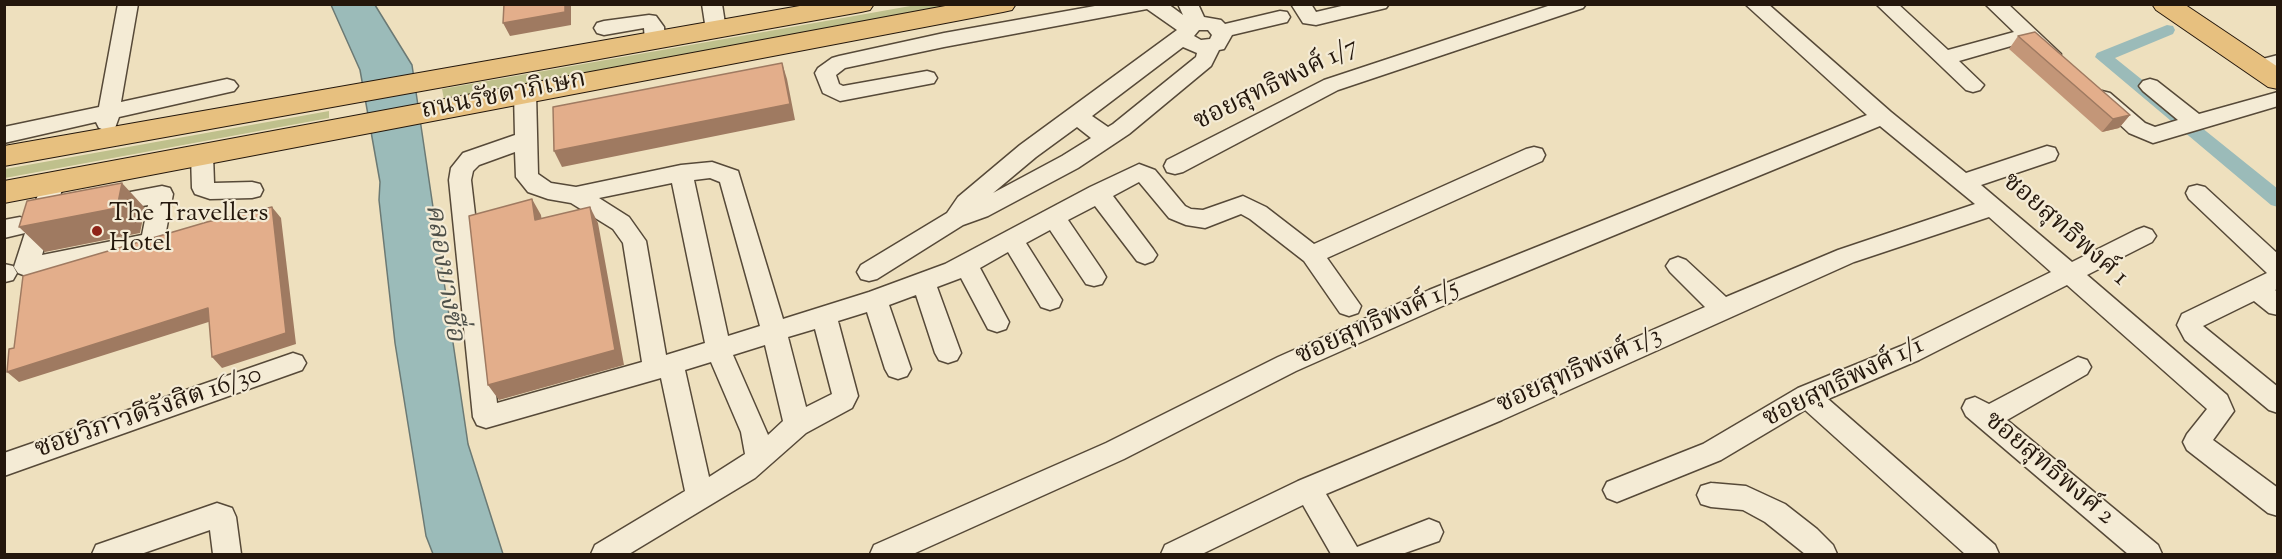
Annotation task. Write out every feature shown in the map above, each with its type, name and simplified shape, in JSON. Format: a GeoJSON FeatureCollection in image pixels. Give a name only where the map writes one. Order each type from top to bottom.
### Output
{"type":"FeatureCollection","features":[{"type":"Feature","properties":{"kind":"main road","name":"ถนนรัชดาภิเษก"},"geometry":{"type":"LineString","coordinates":[[4,156],[308,104],[716,30],[828,7],[861,4]]}},
{"type":"Feature","properties":{"kind":"main road","name":"ถนนรัชดาภิเษก"},"geometry":{"type":"LineString","coordinates":[[4,192],[1003,4]]}},
{"type":"Feature","properties":{"kind":"main road"},"geometry":{"type":"LineString","coordinates":[[2165,4],[2271,69]]}},
{"type":"Feature","properties":{"kind":"street"},"geometry":{"type":"LineString","coordinates":[[104,138],[128,4]]}},
{"type":"Feature","properties":{"kind":"street"},"geometry":{"type":"LineString","coordinates":[[712,4],[716,30]]}},
{"type":"Feature","properties":{"kind":"street"},"geometry":{"type":"LineString","coordinates":[[927,78],[840,94],[830,88],[825,73],[839,63],[944,40],[1144,4]]}},
{"type":"Feature","properties":{"kind":"street"},"geometry":{"type":"LineString","coordinates":[[1152,4],[1189,30]]}},
{"type":"Feature","properties":{"kind":"street"},"geometry":{"type":"LineString","coordinates":[[1188,4],[1189,30]]}},
{"type":"Feature","properties":{"kind":"street"},"geometry":{"type":"LineString","coordinates":[[1301,4],[1310,18],[1317,19],[1379,4]]}},
{"type":"Feature","properties":{"kind":"street","name":"ซอยสุทธิพงศ์ 1/7"},"geometry":{"type":"LineString","coordinates":[[1175,166],[1331,85],[1576,4]]}},
{"type":"Feature","properties":{"kind":"street","name":"ซอยสุทธิพงศ์ 1"},"geometry":{"type":"LineString","coordinates":[[1755,4],[1883,117],[1993,207],[2217,403],[2221,411],[2196,442],[2277,504]]}},
{"type":"Feature","properties":{"kind":"street"},"geometry":{"type":"LineString","coordinates":[[1886,4],[1973,85]]}},
{"type":"Feature","properties":{"kind":"street"},"geometry":{"type":"LineString","coordinates":[[1995,4],[2064,66]]}},
{"type":"Feature","properties":{"kind":"street"},"geometry":{"type":"LineString","coordinates":[[869,272],[955,219],[980,210],[1070,162],[1107,138],[1204,61],[1216,38],[1280,17]]}},
{"type":"Feature","properties":{"kind":"street"},"geometry":{"type":"LineString","coordinates":[[604,28],[650,21],[654,27],[655,41]]}},
{"type":"Feature","properties":{"kind":"street"},"geometry":{"type":"LineString","coordinates":[[955,219],[966,203],[1189,30],[1209,23],[1216,38]]}},
{"type":"Feature","properties":{"kind":"street"},"geometry":{"type":"LineString","coordinates":[[1944,58],[2027,35]]}},
{"type":"Feature","properties":{"kind":"street"},"geometry":{"type":"LineString","coordinates":[[2082,81],[2137,128],[2153,135],[2277,99]]}},
{"type":"Feature","properties":{"kind":"street"},"geometry":{"type":"LineString","coordinates":[[4,135],[227,86]]}},
{"type":"Feature","properties":{"kind":"street"},"geometry":{"type":"LineString","coordinates":[[2150,86],[2188,125]]}},
{"type":"Feature","properties":{"kind":"street"},"geometry":{"type":"LineString","coordinates":[[525,93],[525,140],[529,180],[548,191],[576,195],[681,173],[712,170],[730,177],[774,331],[797,425]]}},
{"type":"Feature","properties":{"kind":"street"},"geometry":{"type":"LineString","coordinates":[[1077,116],[1107,138]]}},
{"type":"Feature","properties":{"kind":"street","name":"ซอยสุทธิพงศ์ 1/5"},"geometry":{"type":"LineString","coordinates":[[884,555],[1115,451],[1287,364],[1417,306],[1883,117]]}},
{"type":"Feature","properties":{"kind":"street"},"geometry":{"type":"LineString","coordinates":[[525,140],[471,159],[462,168],[460,180],[485,416],[491,418],[875,300],[966,264],[1139,172],[1156,185],[1177,212],[1194,219],[1205,219],[1243,204],[1258,213],[1312,255],[1349,306]]}},
{"type":"Feature","properties":{"kind":"street"},"geometry":{"type":"LineString","coordinates":[[1963,182],[2048,154]]}},
{"type":"Feature","properties":{"kind":"street"},"geometry":{"type":"LineString","coordinates":[[202,155],[203,188],[210,191],[252,190]]}},
{"type":"Feature","properties":{"kind":"street"},"geometry":{"type":"LineString","coordinates":[[1312,255],[1534,155]]}},
{"type":"Feature","properties":{"kind":"street"},"geometry":{"type":"LineString","coordinates":[[681,173],[718,348],[754,432],[759,459]]}},
{"type":"Feature","properties":{"kind":"street"},"geometry":{"type":"LineString","coordinates":[[42,216],[162,194],[152,242],[26,267],[42,216],[53,183]]}},
{"type":"Feature","properties":{"kind":"street"},"geometry":{"type":"LineString","coordinates":[[1098,193],[1145,255]]}},
{"type":"Feature","properties":{"kind":"street"},"geometry":{"type":"LineString","coordinates":[[2197,193],[2277,269]]}},
{"type":"Feature","properties":{"kind":"street"},"geometry":{"type":"LineString","coordinates":[[576,195],[621,223],[634,241],[663,366],[700,495]]}},
{"type":"Feature","properties":{"kind":"street","name":"ซอยสุทธิพงศ์ 1/3"},"geometry":{"type":"LineString","coordinates":[[1175,555],[1308,489],[1493,412],[1846,256],[1993,207]]}},
{"type":"Feature","properties":{"kind":"street"},"geometry":{"type":"LineString","coordinates":[[1053,218],[1094,277]]}},
{"type":"Feature","properties":{"kind":"street","name":"ซอยสุทธิพงศ์ 1/1"},"geometry":{"type":"LineString","coordinates":[[1617,490],[1712,452],[1808,396],[1910,353],[2144,236]]}},
{"type":"Feature","properties":{"kind":"street"},"geometry":{"type":"LineString","coordinates":[[1012,239],[1050,300]]}},
{"type":"Feature","properties":{"kind":"street"},"geometry":{"type":"LineString","coordinates":[[966,264],[997,322]]}},
{"type":"Feature","properties":{"kind":"street"},"geometry":{"type":"LineString","coordinates":[[1678,266],[1723,309]]}},
{"type":"Feature","properties":{"kind":"street"},"geometry":{"type":"LineString","coordinates":[[2277,278],[2191,321],[2189,325],[2194,333],[2277,402]]}},
{"type":"Feature","properties":{"kind":"street"},"geometry":{"type":"LineString","coordinates":[[923,281],[948,353]]}},
{"type":"Feature","properties":{"kind":"street"},"geometry":{"type":"LineString","coordinates":[[2256,289],[2277,306]]}},
{"type":"Feature","properties":{"kind":"street"},"geometry":{"type":"LineString","coordinates":[[875,300],[898,369]]}},
{"type":"Feature","properties":{"kind":"street"},"geometry":{"type":"LineString","coordinates":[[605,555],[700,495],[745,470],[797,425],[843,400],[845,396],[824,316]]}},
{"type":"Feature","properties":{"kind":"street","name":"ซอยวิภาวดีรังสิต 16/30"},"geometry":{"type":"LineString","coordinates":[[4,465],[293,363]]}},
{"type":"Feature","properties":{"kind":"street","name":"ซอยสุทธิพงศ์ 2"},"geometry":{"type":"LineString","coordinates":[[2078,367],[1981,413],[2148,555]]}},
{"type":"Feature","properties":{"kind":"street"},"geometry":{"type":"LineString","coordinates":[[1808,396],[1985,555]]}},
{"type":"Feature","properties":{"kind":"street"},"geometry":{"type":"LineString","coordinates":[[1308,489],[1346,555]]}},
{"type":"Feature","properties":{"kind":"street"},"geometry":{"type":"LineString","coordinates":[[1711,495],[1746,498],[1775,513],[1807,538],[1823,555]]}},
{"type":"Feature","properties":{"kind":"street"},"geometry":{"type":"LineString","coordinates":[[106,555],[217,515],[222,518],[227,555]]}},
{"type":"Feature","properties":{"kind":"street"},"geometry":{"type":"LineString","coordinates":[[1368,555],[1429,532]]}},
{"type":"Feature","properties":{"kind":"green space"},"geometry":{"type":"Polygon","coordinates":[[[916,5],[968,5],[444,99],[442,89],[916,5]]]}},
{"type":"Feature","properties":{"kind":"green space"},"geometry":{"type":"Polygon","coordinates":[[[329,111],[329,118],[5,178],[5,169],[329,111]]]}},
{"type":"Feature","properties":{"kind":"water","name":"คลองบางซื่อ"},"geometry":{"type":"Polygon","coordinates":[[[331,5],[375,5],[412,65],[468,444],[503,554],[433,554],[426,536],[395,343],[379,200],[380,182],[360,70],[331,5]]]}},
{"type":"Feature","properties":{"kind":"building"},"geometry":{"type":"Polygon","coordinates":[[[504,4],[565,4],[565,12],[503,23],[504,4]]]}},
{"type":"Feature","properties":{"kind":"building"},"geometry":{"type":"Polygon","coordinates":[[[2035,32],[2130,115],[2113,119],[2018,36],[2035,32]]]}},
{"type":"Feature","properties":{"kind":"building"},"geometry":{"type":"Polygon","coordinates":[[[782,63],[790,104],[554,151],[553,107],[782,63]]]}},
{"type":"Feature","properties":{"kind":"building"},"geometry":{"type":"Polygon","coordinates":[[[122,183],[117,208],[19,227],[27,201],[122,183]]]}},
{"type":"Feature","properties":{"kind":"building"},"geometry":{"type":"Polygon","coordinates":[[[532,199],[535,220],[590,207],[615,350],[488,385],[469,216],[532,199]]]}},
{"type":"Feature","properties":{"kind":"building"},"geometry":{"type":"Polygon","coordinates":[[[272,207],[286,333],[212,357],[208,308],[7,372],[9,349],[14,348],[23,276],[207,222],[272,207]]]}},
{"type":"Feature","properties":{"kind":"waterway"},"geometry":{"type":"LineString","coordinates":[[2167,30],[2103,57],[2278,200]]}},
{"type":"Feature","properties":{"kind":"place","name":"The Travellers Hotel"},"geometry":{"type":"Point","coordinates":[97,231]}}]}
